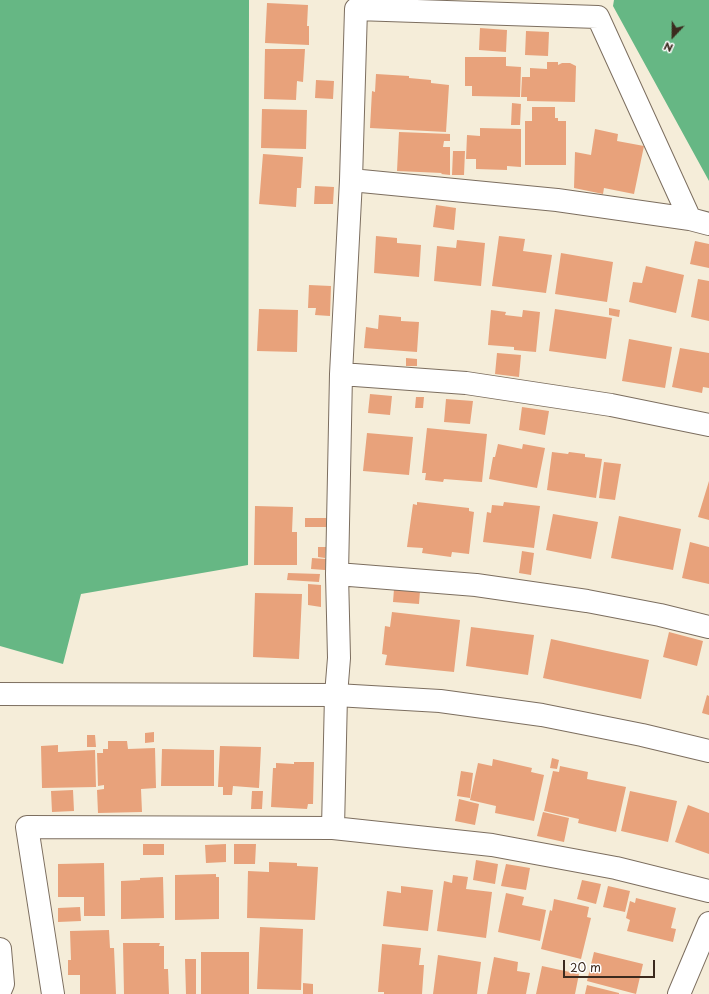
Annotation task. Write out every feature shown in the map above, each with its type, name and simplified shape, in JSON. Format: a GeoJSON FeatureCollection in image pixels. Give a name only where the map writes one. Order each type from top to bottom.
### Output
{"type":"FeatureCollection","features":[{"type":"Feature","properties":{"kind":"street"},"geometry":{"type":"LineString","coordinates":[[333,828],[336,694],[339,658],[337,574],[342,374],[351,180],[356,9],[598,17],[699,222]]}},
{"type":"Feature","properties":{"kind":"street"},"geometry":{"type":"LineString","coordinates":[[351,180],[556,200],[699,222]]}},
{"type":"Feature","properties":{"kind":"street"},"geometry":{"type":"LineString","coordinates":[[342,374],[466,383],[611,405],[709,424]]}},
{"type":"Feature","properties":{"kind":"street"},"geometry":{"type":"LineString","coordinates":[[337,574],[476,585],[587,601],[660,615],[709,627]]}},
{"type":"Feature","properties":{"kind":"street"},"geometry":{"type":"LineString","coordinates":[[0,694],[336,694],[440,701],[542,715],[642,735],[709,751]]}},
{"type":"Feature","properties":{"kind":"street"},"geometry":{"type":"LineString","coordinates":[[53,994],[27,827],[333,828],[492,845],[616,868],[709,891]]}},
{"type":"Feature","properties":{"kind":"street"},"geometry":{"type":"LineString","coordinates":[[679,994],[709,923]]}},
{"type":"Feature","properties":{"kind":"street"},"geometry":{"type":"LineString","coordinates":[[0,949],[3,984],[0,991]]}},
{"type":"Feature","properties":{"kind":"green space"},"geometry":{"type":"Polygon","coordinates":[[[0,0],[249,0],[248,565],[81,594],[63,664],[0,646],[0,0]]]}},
{"type":"Feature","properties":{"kind":"green space"},"geometry":{"type":"Polygon","coordinates":[[[614,0],[709,0],[709,181],[613,6],[614,0]]]}},
{"type":"Feature","properties":{"kind":"building"},"geometry":{"type":"Polygon","coordinates":[[[267,3],[308,5],[307,26],[309,26],[309,45],[265,43],[267,3]]]}},
{"type":"Feature","properties":{"kind":"building"},"geometry":{"type":"Polygon","coordinates":[[[480,28],[507,30],[506,52],[479,50],[480,28]]]}},
{"type":"Feature","properties":{"kind":"building"},"geometry":{"type":"Polygon","coordinates":[[[526,31],[549,32],[548,56],[525,55],[526,31]]]}},
{"type":"Feature","properties":{"kind":"building"},"geometry":{"type":"Polygon","coordinates":[[[265,49],[305,49],[303,82],[297,81],[296,100],[264,99],[265,49]]]}},
{"type":"Feature","properties":{"kind":"building"},"geometry":{"type":"Polygon","coordinates":[[[465,57],[506,57],[506,66],[521,67],[520,97],[472,96],[472,86],[465,86],[465,57]]]}},
{"type":"Feature","properties":{"kind":"building"},"geometry":{"type":"Polygon","coordinates":[[[547,62],[558,62],[558,65],[562,63],[570,63],[576,66],[575,102],[527,101],[527,97],[521,97],[522,77],[530,77],[530,68],[547,69],[547,62]]]}},
{"type":"Feature","properties":{"kind":"building"},"geometry":{"type":"Polygon","coordinates":[[[376,74],[409,76],[409,78],[431,80],[431,83],[449,85],[446,132],[370,128],[372,91],[375,92],[376,74]]]}},
{"type":"Feature","properties":{"kind":"building"},"geometry":{"type":"Polygon","coordinates":[[[316,80],[334,81],[333,99],[315,98],[316,80]]]}},
{"type":"Feature","properties":{"kind":"building"},"geometry":{"type":"Polygon","coordinates":[[[512,103],[521,104],[520,125],[511,125],[512,103]]]}},
{"type":"Feature","properties":{"kind":"building"},"geometry":{"type":"Polygon","coordinates":[[[532,107],[555,107],[555,118],[558,118],[558,121],[566,121],[566,165],[525,165],[525,121],[532,121],[532,107]]]}},
{"type":"Feature","properties":{"kind":"building"},"geometry":{"type":"Polygon","coordinates":[[[262,109],[307,110],[306,149],[261,148],[262,109]]]}},
{"type":"Feature","properties":{"kind":"building"},"geometry":{"type":"Polygon","coordinates":[[[480,128],[521,129],[521,167],[507,166],[507,170],[476,169],[476,159],[466,159],[467,135],[480,136],[480,128]]]}},
{"type":"Feature","properties":{"kind":"building"},"geometry":{"type":"Polygon","coordinates":[[[595,129],[618,134],[617,141],[644,146],[634,194],[604,188],[603,194],[574,188],[575,152],[591,155],[595,129]]]}},
{"type":"Feature","properties":{"kind":"building"},"geometry":{"type":"Polygon","coordinates":[[[399,132],[450,134],[450,141],[444,141],[443,147],[450,147],[450,175],[441,174],[442,173],[397,171],[399,132]]]}},
{"type":"Feature","properties":{"kind":"building"},"geometry":{"type":"Polygon","coordinates":[[[453,151],[465,151],[464,175],[452,175],[453,151]]]}},
{"type":"Feature","properties":{"kind":"building"},"geometry":{"type":"Polygon","coordinates":[[[263,154],[303,157],[301,188],[297,188],[296,207],[259,204],[263,154]]]}},
{"type":"Feature","properties":{"kind":"building"},"geometry":{"type":"Polygon","coordinates":[[[315,186],[334,187],[333,204],[314,204],[315,186]]]}},
{"type":"Feature","properties":{"kind":"building"},"geometry":{"type":"Polygon","coordinates":[[[436,205],[456,208],[454,230],[433,227],[436,205]]]}},
{"type":"Feature","properties":{"kind":"building"},"geometry":{"type":"Polygon","coordinates":[[[376,236],[397,238],[397,243],[421,245],[419,277],[374,273],[376,236]]]}},
{"type":"Feature","properties":{"kind":"building"},"geometry":{"type":"Polygon","coordinates":[[[499,236],[525,239],[523,251],[552,255],[546,293],[492,286],[499,236]]]}},
{"type":"Feature","properties":{"kind":"building"},"geometry":{"type":"Polygon","coordinates":[[[457,240],[485,243],[481,286],[434,281],[437,246],[456,248],[457,240]]]}},
{"type":"Feature","properties":{"kind":"building"},"geometry":{"type":"Polygon","coordinates":[[[695,241],[709,244],[709,268],[690,264],[695,241]]]}},
{"type":"Feature","properties":{"kind":"building"},"geometry":{"type":"Polygon","coordinates":[[[561,253],[613,262],[607,302],[555,294],[561,253]]]}},
{"type":"Feature","properties":{"kind":"building"},"geometry":{"type":"Polygon","coordinates":[[[646,266],[684,275],[676,313],[629,302],[633,282],[642,283],[646,266]]]}},
{"type":"Feature","properties":{"kind":"building"},"geometry":{"type":"Polygon","coordinates":[[[698,279],[709,281],[709,321],[691,317],[698,279]]]}},
{"type":"Feature","properties":{"kind":"building"},"geometry":{"type":"Polygon","coordinates":[[[309,285],[331,286],[330,316],[315,315],[316,308],[308,308],[309,285]]]}},
{"type":"Feature","properties":{"kind":"building"},"geometry":{"type":"Polygon","coordinates":[[[609,308],[620,310],[619,317],[609,315],[609,308]]]}},
{"type":"Feature","properties":{"kind":"building"},"geometry":{"type":"Polygon","coordinates":[[[259,309],[298,310],[297,352],[257,351],[259,309]]]}},
{"type":"Feature","properties":{"kind":"building"},"geometry":{"type":"Polygon","coordinates":[[[555,309],[612,318],[606,359],[549,351],[555,309]]]}},
{"type":"Feature","properties":{"kind":"building"},"geometry":{"type":"Polygon","coordinates":[[[491,310],[506,312],[505,315],[522,317],[523,310],[540,312],[536,352],[514,350],[514,347],[488,345],[491,310]]]}},
{"type":"Feature","properties":{"kind":"building"},"geometry":{"type":"Polygon","coordinates":[[[379,315],[401,317],[401,321],[419,322],[417,352],[364,348],[366,327],[378,329],[379,315]]]}},
{"type":"Feature","properties":{"kind":"building"},"geometry":{"type":"Polygon","coordinates":[[[629,339],[672,347],[665,388],[622,381],[629,339]]]}},
{"type":"Feature","properties":{"kind":"building"},"geometry":{"type":"Polygon","coordinates":[[[680,348],[709,353],[709,388],[703,387],[702,393],[672,387],[680,348]]]}},
{"type":"Feature","properties":{"kind":"building"},"geometry":{"type":"Polygon","coordinates":[[[497,353],[521,355],[519,377],[495,374],[497,353]]]}},
{"type":"Feature","properties":{"kind":"building"},"geometry":{"type":"Polygon","coordinates":[[[406,358],[417,359],[417,366],[406,366],[406,358]]]}},
{"type":"Feature","properties":{"kind":"building"},"geometry":{"type":"Polygon","coordinates":[[[370,394],[392,396],[390,415],[368,413],[370,394]]]}},
{"type":"Feature","properties":{"kind":"building"},"geometry":{"type":"Polygon","coordinates":[[[416,397],[424,397],[423,408],[415,408],[416,397]]]}},
{"type":"Feature","properties":{"kind":"building"},"geometry":{"type":"Polygon","coordinates":[[[446,399],[473,401],[470,424],[444,422],[446,399]]]}},
{"type":"Feature","properties":{"kind":"building"},"geometry":{"type":"Polygon","coordinates":[[[522,407],[549,411],[545,435],[519,430],[522,407]]]}},
{"type":"Feature","properties":{"kind":"building"},"geometry":{"type":"Polygon","coordinates":[[[427,428],[487,434],[482,482],[444,479],[443,482],[425,480],[426,473],[422,473],[427,428]]]}},
{"type":"Feature","properties":{"kind":"building"},"geometry":{"type":"Polygon","coordinates":[[[367,433],[413,437],[409,475],[363,471],[367,433]]]}},
{"type":"Feature","properties":{"kind":"building"},"geometry":{"type":"Polygon","coordinates":[[[498,444],[522,449],[523,444],[545,448],[537,488],[489,479],[493,457],[495,457],[498,444]]]}},
{"type":"Feature","properties":{"kind":"building"},"geometry":{"type":"Polygon","coordinates":[[[552,452],[585,454],[585,457],[602,459],[596,498],[547,490],[552,452]]]}},
{"type":"Feature","properties":{"kind":"building"},"geometry":{"type":"Polygon","coordinates":[[[604,462],[621,464],[615,500],[599,498],[604,462]]]}},
{"type":"Feature","properties":{"kind":"building"},"geometry":{"type":"Polygon","coordinates":[[[709,481],[709,520],[698,517],[709,481]]]}},
{"type":"Feature","properties":{"kind":"building"},"geometry":{"type":"Polygon","coordinates":[[[417,502],[469,508],[469,511],[474,512],[469,554],[452,552],[451,557],[422,553],[423,548],[407,547],[413,504],[417,505],[417,502]]]}},
{"type":"Feature","properties":{"kind":"building"},"geometry":{"type":"Polygon","coordinates":[[[504,502],[540,506],[534,548],[483,542],[487,512],[491,513],[492,505],[503,506],[504,502]]]}},
{"type":"Feature","properties":{"kind":"building"},"geometry":{"type":"Polygon","coordinates":[[[255,506],[293,507],[292,532],[297,532],[297,565],[254,565],[255,506]]]}},
{"type":"Feature","properties":{"kind":"building"},"geometry":{"type":"Polygon","coordinates":[[[553,514],[598,522],[591,559],[546,550],[553,514]]]}},
{"type":"Feature","properties":{"kind":"building"},"geometry":{"type":"Polygon","coordinates":[[[619,516],[681,529],[673,570],[611,558],[619,516]]]}},
{"type":"Feature","properties":{"kind":"building"},"geometry":{"type":"Polygon","coordinates":[[[305,518],[326,518],[326,527],[305,527],[305,518]]]}},
{"type":"Feature","properties":{"kind":"building"},"geometry":{"type":"Polygon","coordinates":[[[690,542],[709,547],[709,584],[682,578],[690,542]]]}},
{"type":"Feature","properties":{"kind":"building"},"geometry":{"type":"Polygon","coordinates":[[[318,547],[326,547],[325,558],[318,557],[318,547]]]}},
{"type":"Feature","properties":{"kind":"building"},"geometry":{"type":"Polygon","coordinates":[[[522,551],[534,553],[531,575],[519,573],[522,551]]]}},
{"type":"Feature","properties":{"kind":"building"},"geometry":{"type":"Polygon","coordinates":[[[312,558],[326,559],[325,570],[311,569],[312,558]]]}},
{"type":"Feature","properties":{"kind":"building"},"geometry":{"type":"Polygon","coordinates":[[[288,573],[320,574],[319,582],[287,580],[288,573]]]}},
{"type":"Feature","properties":{"kind":"building"},"geometry":{"type":"Polygon","coordinates":[[[308,584],[321,585],[321,607],[308,605],[308,584]]]}},
{"type":"Feature","properties":{"kind":"building"},"geometry":{"type":"Polygon","coordinates":[[[394,589],[420,591],[419,604],[393,602],[394,589]]]}},
{"type":"Feature","properties":{"kind":"building"},"geometry":{"type":"Polygon","coordinates":[[[255,593],[302,594],[299,659],[253,657],[255,593]]]}},
{"type":"Feature","properties":{"kind":"building"},"geometry":{"type":"Polygon","coordinates":[[[392,612],[460,620],[454,672],[385,665],[387,655],[382,654],[385,626],[390,627],[392,612]]]}},
{"type":"Feature","properties":{"kind":"building"},"geometry":{"type":"Polygon","coordinates":[[[471,627],[534,635],[528,675],[466,666],[471,627]]]}},
{"type":"Feature","properties":{"kind":"building"},"geometry":{"type":"Polygon","coordinates":[[[669,632],[703,641],[697,666],[663,657],[669,632]]]}},
{"type":"Feature","properties":{"kind":"building"},"geometry":{"type":"Polygon","coordinates":[[[551,639],[649,660],[641,699],[543,678],[551,639]]]}},
{"type":"Feature","properties":{"kind":"building"},"geometry":{"type":"Polygon","coordinates":[[[707,695],[709,696],[709,715],[702,713],[707,695]]]}},
{"type":"Feature","properties":{"kind":"building"},"geometry":{"type":"Polygon","coordinates":[[[154,732],[154,742],[145,743],[145,733],[154,732]]]}},
{"type":"Feature","properties":{"kind":"building"},"geometry":{"type":"Polygon","coordinates":[[[87,735],[95,735],[96,747],[87,747],[87,735]]]}},
{"type":"Feature","properties":{"kind":"building"},"geometry":{"type":"Polygon","coordinates":[[[108,741],[127,741],[128,749],[155,748],[156,788],[141,789],[142,812],[98,813],[97,790],[104,789],[104,785],[98,786],[97,753],[103,753],[103,749],[108,749],[108,741]]]}},
{"type":"Feature","properties":{"kind":"building"},"geometry":{"type":"Polygon","coordinates":[[[58,745],[58,752],[95,750],[96,787],[42,788],[41,746],[58,745]]]}},
{"type":"Feature","properties":{"kind":"building"},"geometry":{"type":"Polygon","coordinates":[[[220,746],[261,747],[259,788],[233,786],[232,795],[223,795],[223,787],[218,787],[220,746]]]}},
{"type":"Feature","properties":{"kind":"building"},"geometry":{"type":"Polygon","coordinates":[[[162,749],[214,750],[214,786],[161,786],[162,749]]]}},
{"type":"Feature","properties":{"kind":"building"},"geometry":{"type":"Polygon","coordinates":[[[552,758],[559,760],[557,769],[550,768],[552,758]]]}},
{"type":"Feature","properties":{"kind":"building"},"geometry":{"type":"Polygon","coordinates":[[[493,759],[532,768],[531,772],[544,775],[534,821],[495,813],[496,806],[470,800],[478,763],[492,766],[493,759]]]}},
{"type":"Feature","properties":{"kind":"building"},"geometry":{"type":"Polygon","coordinates":[[[294,762],[314,762],[313,804],[308,804],[307,809],[271,807],[273,768],[276,768],[276,763],[294,764],[294,762]]]}},
{"type":"Feature","properties":{"kind":"building"},"geometry":{"type":"Polygon","coordinates":[[[560,766],[588,772],[587,779],[626,787],[616,832],[578,823],[579,819],[544,811],[553,771],[559,772],[560,766]]]}},
{"type":"Feature","properties":{"kind":"building"},"geometry":{"type":"Polygon","coordinates":[[[461,771],[473,773],[470,798],[457,796],[461,771]]]}},
{"type":"Feature","properties":{"kind":"building"},"geometry":{"type":"Polygon","coordinates":[[[73,790],[74,811],[52,812],[51,791],[73,790]]]}},
{"type":"Feature","properties":{"kind":"building"},"geometry":{"type":"Polygon","coordinates":[[[252,791],[263,791],[262,809],[251,809],[252,791]]]}},
{"type":"Feature","properties":{"kind":"building"},"geometry":{"type":"Polygon","coordinates":[[[630,791],[677,801],[668,842],[621,831],[630,791]]]}},
{"type":"Feature","properties":{"kind":"building"},"geometry":{"type":"Polygon","coordinates":[[[459,799],[479,804],[475,825],[455,821],[459,799]]]}},
{"type":"Feature","properties":{"kind":"building"},"geometry":{"type":"Polygon","coordinates":[[[688,805],[709,813],[709,854],[675,842],[688,805]]]}},
{"type":"Feature","properties":{"kind":"building"},"geometry":{"type":"Polygon","coordinates":[[[543,812],[569,818],[564,842],[537,836],[543,812]]]}},
{"type":"Feature","properties":{"kind":"building"},"geometry":{"type":"Polygon","coordinates":[[[143,844],[164,844],[164,855],[143,855],[143,844]]]}},
{"type":"Feature","properties":{"kind":"building"},"geometry":{"type":"Polygon","coordinates":[[[226,844],[226,862],[206,863],[205,845],[226,844]]]}},
{"type":"Feature","properties":{"kind":"building"},"geometry":{"type":"Polygon","coordinates":[[[234,844],[256,844],[255,864],[234,864],[234,844]]]}},
{"type":"Feature","properties":{"kind":"building"},"geometry":{"type":"Polygon","coordinates":[[[476,860],[498,864],[495,884],[473,880],[476,860]]]}},
{"type":"Feature","properties":{"kind":"building"},"geometry":{"type":"Polygon","coordinates":[[[269,862],[297,863],[297,866],[318,867],[315,920],[247,918],[248,871],[269,872],[269,862]]]}},
{"type":"Feature","properties":{"kind":"building"},"geometry":{"type":"Polygon","coordinates":[[[104,863],[105,916],[84,916],[84,897],[58,897],[58,864],[104,863]]]}},
{"type":"Feature","properties":{"kind":"building"},"geometry":{"type":"Polygon","coordinates":[[[506,864],[530,868],[526,890],[501,886],[506,864]]]}},
{"type":"Feature","properties":{"kind":"building"},"geometry":{"type":"Polygon","coordinates":[[[216,874],[216,877],[219,877],[219,919],[175,920],[175,875],[216,874]]]}},
{"type":"Feature","properties":{"kind":"building"},"geometry":{"type":"Polygon","coordinates":[[[453,875],[468,877],[466,889],[492,892],[486,938],[437,931],[444,881],[452,883],[453,875]]]}},
{"type":"Feature","properties":{"kind":"building"},"geometry":{"type":"Polygon","coordinates":[[[163,877],[164,918],[121,919],[121,881],[163,877]]]}},
{"type":"Feature","properties":{"kind":"building"},"geometry":{"type":"Polygon","coordinates":[[[582,880],[601,884],[596,904],[577,899],[582,880]]]}},
{"type":"Feature","properties":{"kind":"building"},"geometry":{"type":"Polygon","coordinates":[[[401,886],[433,890],[428,931],[383,926],[387,891],[401,893],[401,886]]]}},
{"type":"Feature","properties":{"kind":"building"},"geometry":{"type":"Polygon","coordinates":[[[608,886],[630,891],[625,912],[603,907],[608,886]]]}},
{"type":"Feature","properties":{"kind":"building"},"geometry":{"type":"Polygon","coordinates":[[[506,893],[524,897],[522,905],[546,910],[540,941],[498,932],[506,893]]]}},
{"type":"Feature","properties":{"kind":"building"},"geometry":{"type":"Polygon","coordinates":[[[636,898],[676,908],[671,928],[676,929],[673,942],[627,931],[630,920],[626,918],[630,901],[635,903],[636,898]]]}},
{"type":"Feature","properties":{"kind":"building"},"geometry":{"type":"Polygon","coordinates":[[[554,899],[589,907],[587,917],[591,918],[581,959],[541,949],[554,899]]]}},
{"type":"Feature","properties":{"kind":"building"},"geometry":{"type":"Polygon","coordinates":[[[80,907],[81,921],[58,922],[58,908],[80,907]]]}},
{"type":"Feature","properties":{"kind":"building"},"geometry":{"type":"Polygon","coordinates":[[[260,927],[303,929],[301,990],[257,989],[260,927]]]}},
{"type":"Feature","properties":{"kind":"building"},"geometry":{"type":"Polygon","coordinates":[[[109,930],[110,948],[114,948],[116,994],[80,994],[80,975],[68,975],[68,960],[71,960],[70,931],[109,930]]]}},
{"type":"Feature","properties":{"kind":"building"},"geometry":{"type":"Polygon","coordinates":[[[123,943],[160,943],[159,946],[164,946],[164,969],[168,969],[169,994],[124,994],[123,943]]]}},
{"type":"Feature","properties":{"kind":"building"},"geometry":{"type":"Polygon","coordinates":[[[382,944],[421,948],[419,965],[424,965],[422,994],[384,994],[384,992],[378,992],[382,944]]]}},
{"type":"Feature","properties":{"kind":"building"},"geometry":{"type":"Polygon","coordinates":[[[201,952],[249,952],[249,994],[201,994],[201,952]]]}},
{"type":"Feature","properties":{"kind":"building"},"geometry":{"type":"Polygon","coordinates":[[[594,952],[643,964],[636,994],[587,981],[594,952]]]}},
{"type":"Feature","properties":{"kind":"building"},"geometry":{"type":"Polygon","coordinates":[[[438,955],[481,962],[477,994],[433,994],[438,955]]]}},
{"type":"Feature","properties":{"kind":"building"},"geometry":{"type":"Polygon","coordinates":[[[494,957],[518,962],[517,971],[530,973],[526,994],[487,994],[494,957]]]}},
{"type":"Feature","properties":{"kind":"building"},"geometry":{"type":"Polygon","coordinates":[[[185,959],[196,959],[196,994],[186,994],[185,959]]]}},
{"type":"Feature","properties":{"kind":"building"},"geometry":{"type":"Polygon","coordinates":[[[542,966],[579,974],[575,994],[536,994],[542,966]]]}},
{"type":"Feature","properties":{"kind":"building"},"geometry":{"type":"Polygon","coordinates":[[[303,983],[313,984],[313,994],[303,994],[303,983]]]}},
{"type":"Feature","properties":{"kind":"building"},"geometry":{"type":"Polygon","coordinates":[[[587,985],[619,993],[619,994],[585,994],[587,985]]]}}]}
